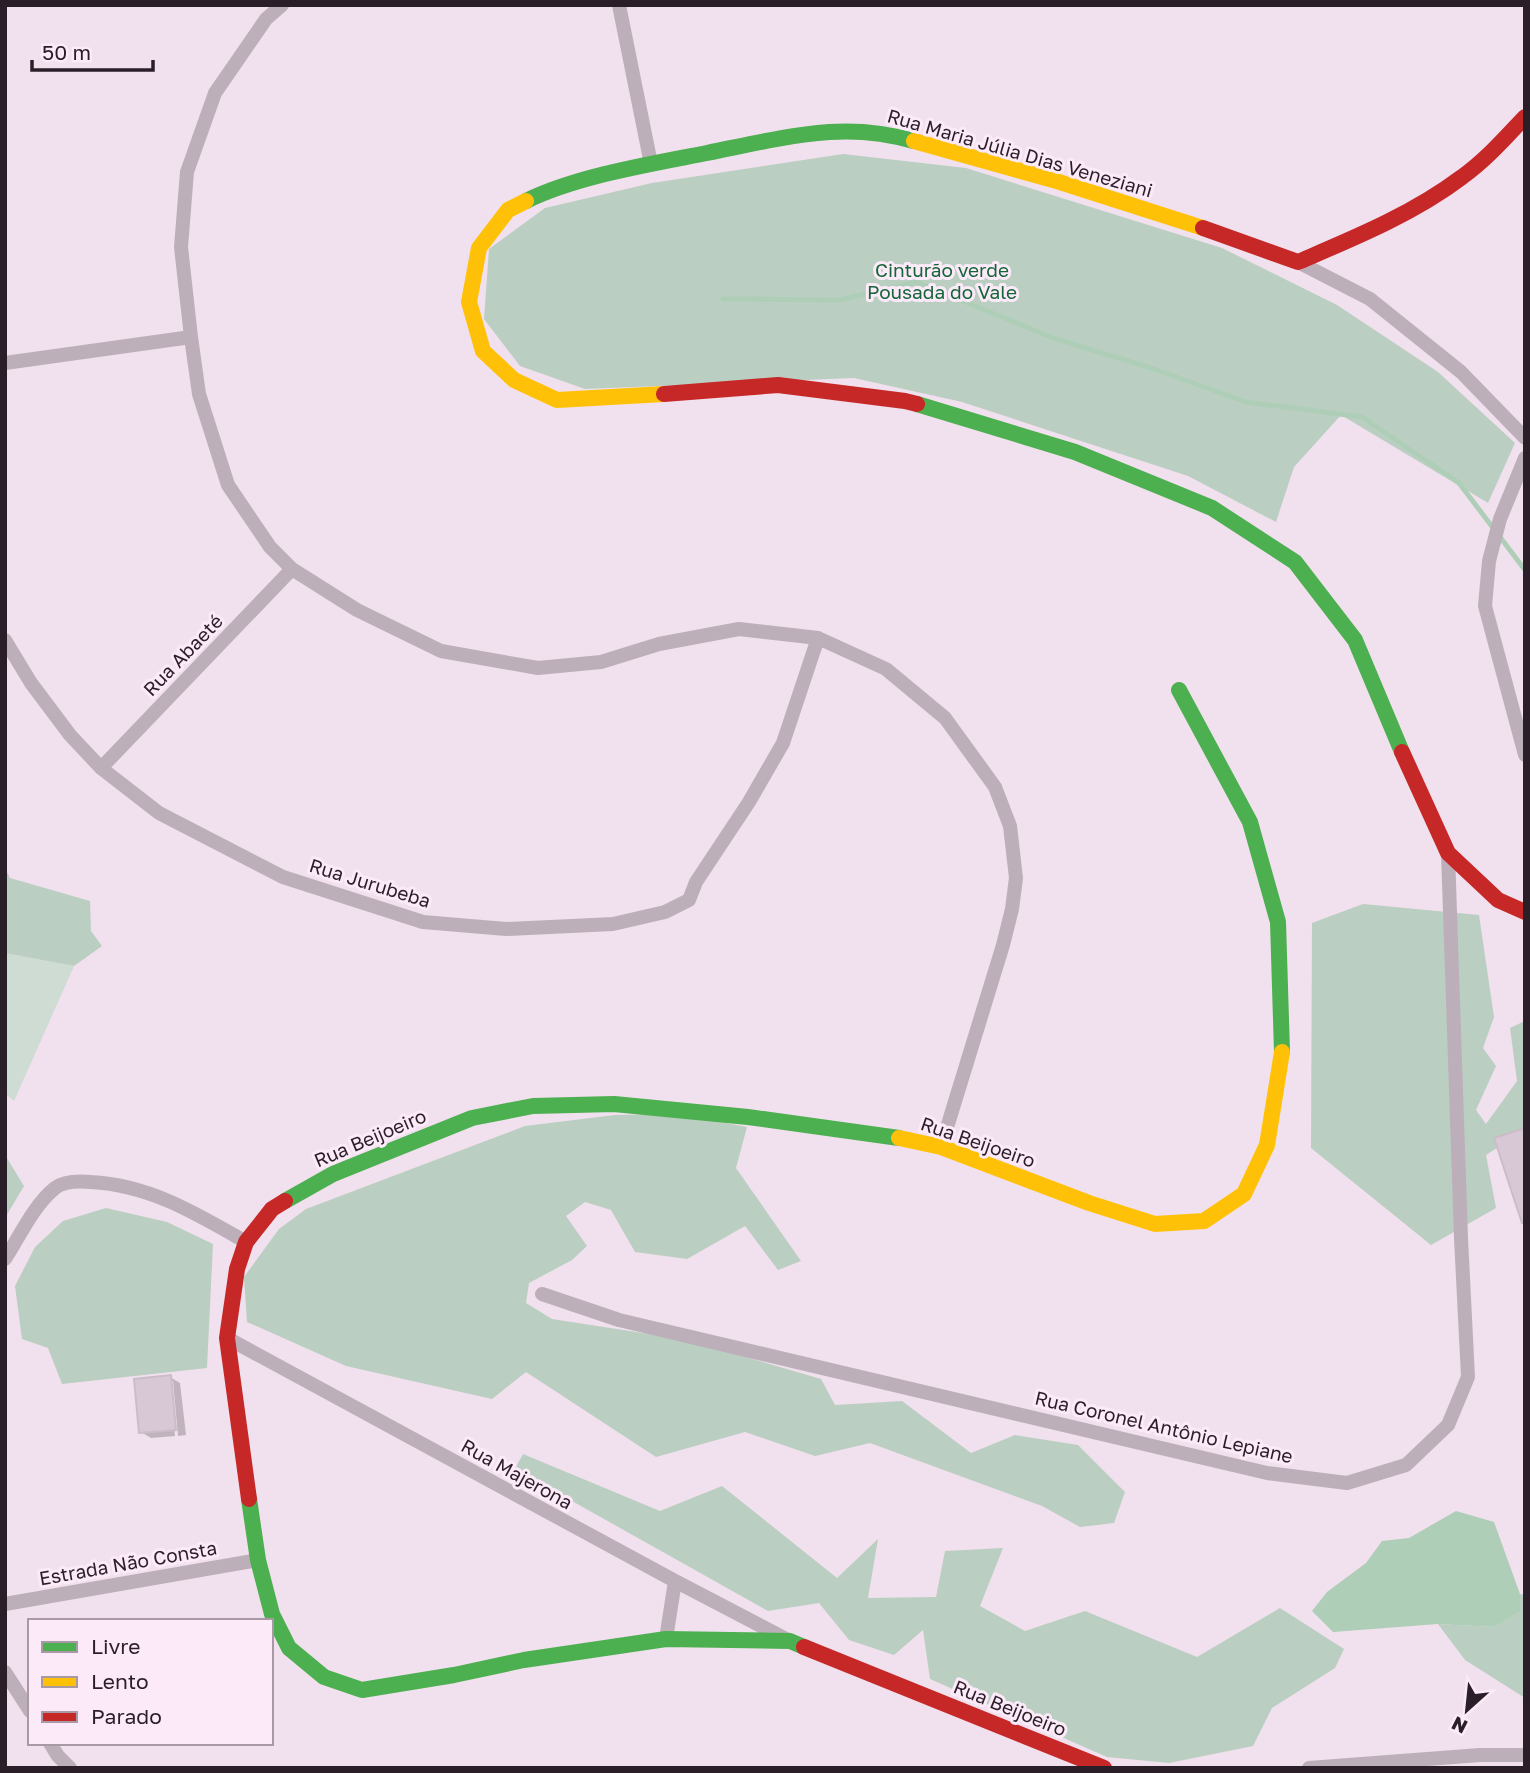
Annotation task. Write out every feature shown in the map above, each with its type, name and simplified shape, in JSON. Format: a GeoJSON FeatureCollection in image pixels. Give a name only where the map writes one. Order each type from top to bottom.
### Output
{"type":"FeatureCollection","features":[{"type":"Feature","properties":{"kind":"street"},"geometry":{"type":"LineString","coordinates":[[282,5],[266,19],[215,93],[187,172],[181,247],[191,337],[199,394],[228,485],[270,547],[292,569],[357,610],[441,651],[538,668],[601,662],[659,644],[739,629],[818,638],[886,669],[945,718],[995,787],[1010,826],[1016,878],[1012,909],[985,1009],[941,1147]]}},
{"type":"Feature","properties":{"kind":"street"},"geometry":{"type":"LineString","coordinates":[[619,5],[651,164]]}},
{"type":"Feature","properties":{"kind":"street"},"geometry":{"type":"LineString","coordinates":[[1298,262],[1370,231],[1432,197],[1482,161],[1525,117]]}},
{"type":"Feature","properties":{"kind":"street","name":"Rua Maria Júlia Dias Veneziani"},"geometry":{"type":"LineString","coordinates":[[1298,262],[1222,234],[1053,180],[887,133],[830,131],[651,164],[547,191],[517,205],[508,210],[479,248],[469,302],[483,351],[514,380],[557,400],[778,385],[905,401],[1074,452],[1212,508],[1296,562],[1355,640],[1448,853]]}},
{"type":"Feature","properties":{"kind":"street"},"geometry":{"type":"LineString","coordinates":[[1298,262],[1370,299],[1461,372],[1525,438]]}},
{"type":"Feature","properties":{"kind":"street"},"geometry":{"type":"LineString","coordinates":[[5,363],[191,337]]}},
{"type":"Feature","properties":{"kind":"street"},"geometry":{"type":"LineString","coordinates":[[1525,458],[1497,529],[1489,561],[1485,606],[1525,755]]}},
{"type":"Feature","properties":{"kind":"street","name":"Rua Abaeté"},"geometry":{"type":"LineString","coordinates":[[101,768],[292,569]]}},
{"type":"Feature","properties":{"kind":"street","name":"Rua Jurubeba"},"geometry":{"type":"LineString","coordinates":[[5,640],[31,683],[69,736],[101,768],[159,813],[283,877],[423,922],[506,929],[613,924],[664,912],[689,900],[696,882],[749,802],[783,743],[818,638]]}},
{"type":"Feature","properties":{"kind":"street","name":"Rua Beijoeiro"},"geometry":{"type":"LineString","coordinates":[[1104,1768],[790,1641],[666,1639],[524,1660],[362,1690],[324,1677],[289,1648],[272,1614],[258,1560],[227,1338],[237,1269],[246,1242],[272,1209],[333,1174],[472,1118],[533,1106],[614,1104],[748,1117],[884,1135],[941,1147],[1089,1203],[1155,1224],[1204,1221],[1244,1194],[1267,1145],[1282,1061],[1278,922],[1250,822],[1179,690]]}},
{"type":"Feature","properties":{"kind":"street"},"geometry":{"type":"LineString","coordinates":[[1448,853],[1498,900],[1525,912]]}},
{"type":"Feature","properties":{"kind":"street","name":"Rua Coronel Antônio Lepiane"},"geometry":{"type":"LineString","coordinates":[[542,1294],[619,1320],[1267,1473],[1347,1483],[1406,1465],[1448,1424],[1468,1377],[1448,853]]}},
{"type":"Feature","properties":{"kind":"street"},"geometry":{"type":"LineString","coordinates":[[5,1259],[29,1221],[57,1186],[79,1181],[134,1187],[192,1211],[246,1242]]}},
{"type":"Feature","properties":{"kind":"street","name":"Rua Majerona"},"geometry":{"type":"LineString","coordinates":[[227,1338],[790,1641]]}},
{"type":"Feature","properties":{"kind":"street","name":"Estrada Não Consta"},"geometry":{"type":"LineString","coordinates":[[5,1604],[258,1560]]}},
{"type":"Feature","properties":{"kind":"street"},"geometry":{"type":"LineString","coordinates":[[666,1639],[675,1581]]}},
{"type":"Feature","properties":{"kind":"street"},"geometry":{"type":"LineString","coordinates":[[5,1672],[28,1708]]}},
{"type":"Feature","properties":{"kind":"street"},"geometry":{"type":"LineString","coordinates":[[51,1745],[70,1768]]}},
{"type":"Feature","properties":{"kind":"street"},"geometry":{"type":"LineString","coordinates":[[1309,1768],[1477,1761],[1525,1755]]}},
{"type":"Feature","properties":{"kind":"shaded area"},"geometry":{"type":"Polygon","coordinates":[[[5,953],[74,966],[14,1101],[5,1093],[5,953]]]}},
{"type":"Feature","properties":{"kind":"shaded area"},"geometry":{"type":"Polygon","coordinates":[[[1456,1511],[1494,1522],[1520,1594],[1520,1611],[1494,1627],[1438,1624],[1333,1632],[1312,1611],[1327,1592],[1366,1563],[1382,1541],[1409,1538],[1456,1511]]]}},
{"type":"Feature","properties":{"kind":"green space","name":"Cinturão verde Pousada do Vale"},"geometry":{"type":"Polygon","coordinates":[[[843,154],[966,168],[1222,248],[1337,305],[1438,372],[1515,443],[1488,503],[1341,415],[1294,467],[1276,522],[1188,476],[962,402],[854,378],[585,389],[520,366],[484,319],[489,249],[545,208],[652,183],[843,154]]]}},
{"type":"Feature","properties":{"kind":"green space"},"geometry":{"type":"Polygon","coordinates":[[[5,868],[10,878],[90,901],[91,931],[102,946],[74,966],[5,953],[5,868]]]}},
{"type":"Feature","properties":{"kind":"green space"},"geometry":{"type":"Polygon","coordinates":[[[1363,904],[1479,915],[1494,1017],[1483,1048],[1496,1066],[1476,1110],[1486,1124],[1517,1081],[1510,1028],[1525,1021],[1525,1130],[1486,1155],[1496,1208],[1431,1245],[1311,1148],[1312,923],[1363,904]]]}},
{"type":"Feature","properties":{"kind":"green space"},"geometry":{"type":"Polygon","coordinates":[[[678,1114],[747,1127],[736,1168],[801,1261],[778,1270],[745,1226],[687,1259],[635,1252],[611,1210],[585,1202],[566,1216],[587,1246],[572,1260],[529,1283],[526,1303],[552,1319],[688,1340],[821,1379],[835,1405],[902,1401],[971,1453],[1015,1435],[1078,1445],[1125,1492],[1114,1523],[1080,1527],[1042,1506],[870,1443],[815,1456],[745,1432],[656,1457],[526,1372],[492,1399],[346,1366],[247,1322],[244,1277],[279,1229],[306,1209],[525,1126],[615,1115],[678,1114]]]}},
{"type":"Feature","properties":{"kind":"green space"},"geometry":{"type":"Polygon","coordinates":[[[5,1155],[24,1186],[5,1218],[5,1155]]]}},
{"type":"Feature","properties":{"kind":"green space"},"geometry":{"type":"Polygon","coordinates":[[[106,1208],[167,1222],[213,1244],[207,1368],[62,1384],[48,1348],[22,1339],[15,1286],[35,1247],[63,1221],[106,1208]]]}},
{"type":"Feature","properties":{"kind":"green space"},"geometry":{"type":"Polygon","coordinates":[[[523,1454],[660,1511],[722,1486],[837,1578],[878,1539],[868,1598],[936,1597],[945,1551],[1003,1548],[980,1606],[1025,1631],[1085,1611],[1197,1657],[1280,1608],[1344,1649],[1335,1668],[1272,1708],[1253,1746],[1169,1763],[1107,1757],[930,1679],[923,1630],[894,1655],[849,1640],[819,1603],[768,1611],[515,1469],[523,1454]]]}},
{"type":"Feature","properties":{"kind":"green space"},"geometry":{"type":"Polygon","coordinates":[[[1520,1594],[1525,1595],[1525,1698],[1465,1660],[1438,1624],[1494,1627],[1519,1611],[1520,1594]]]}},
{"type":"Feature","properties":{"kind":"building"},"geometry":{"type":"Polygon","coordinates":[[[1525,1128],[1525,1222],[1522,1223],[1494,1138],[1525,1128]]]}},
{"type":"Feature","properties":{"kind":"building"},"geometry":{"type":"Polygon","coordinates":[[[171,1375],[176,1430],[139,1433],[134,1379],[171,1375]]]}},
{"type":"Feature","properties":{"kind":"waterway"},"geometry":{"type":"LineString","coordinates":[[723,299],[839,300],[917,282],[1053,338],[1154,369],[1246,402],[1362,417],[1459,483],[1525,570]]}},
{"type":"Feature","properties":{"kind":"traffic: fast"},"geometry":{"type":"LineString","coordinates":[[526,201],[546,192],[615,172],[798,135],[861,132],[914,141]]}},
{"type":"Feature","properties":{"kind":"traffic: fast"},"geometry":{"type":"LineString","coordinates":[[917,404],[1075,452],[1212,508],[1295,562],[1355,640],[1402,752]]}},
{"type":"Feature","properties":{"kind":"traffic: fast"},"geometry":{"type":"LineString","coordinates":[[1179,690],[1250,822],[1278,922],[1282,1052]]}},
{"type":"Feature","properties":{"kind":"traffic: fast"},"geometry":{"type":"LineString","coordinates":[[285,1201],[333,1174],[472,1118],[533,1106],[614,1104],[748,1117],[899,1138]]}},
{"type":"Feature","properties":{"kind":"traffic: fast"},"geometry":{"type":"LineString","coordinates":[[249,1499],[258,1560],[272,1614],[289,1648],[324,1677],[362,1690],[524,1660],[666,1639],[790,1641],[804,1647]]}},
{"type":"Feature","properties":{"kind":"traffic: slow"},"geometry":{"type":"LineString","coordinates":[[914,141],[1053,180],[1203,228]]}},
{"type":"Feature","properties":{"kind":"traffic: slow"},"geometry":{"type":"LineString","coordinates":[[526,201],[508,210],[479,248],[469,302],[483,351],[514,380],[557,400],[664,394]]}},
{"type":"Feature","properties":{"kind":"traffic: slow"},"geometry":{"type":"LineString","coordinates":[[899,1138],[941,1147],[1089,1203],[1155,1224],[1204,1221],[1244,1194],[1267,1145],[1282,1052]]}},
{"type":"Feature","properties":{"kind":"traffic: jam"},"geometry":{"type":"LineString","coordinates":[[1203,228],[1298,262],[1424,203],[1479,163],[1525,117]]}},
{"type":"Feature","properties":{"kind":"traffic: jam"},"geometry":{"type":"LineString","coordinates":[[664,394],[778,385],[917,404]]}},
{"type":"Feature","properties":{"kind":"traffic: jam"},"geometry":{"type":"LineString","coordinates":[[1402,752],[1448,853],[1498,900],[1525,912]]}},
{"type":"Feature","properties":{"kind":"traffic: jam"},"geometry":{"type":"LineString","coordinates":[[249,1499],[227,1338],[237,1269],[246,1242],[272,1209],[285,1201]]}},
{"type":"Feature","properties":{"kind":"traffic: jam"},"geometry":{"type":"LineString","coordinates":[[804,1647],[1104,1768]]}}]}
